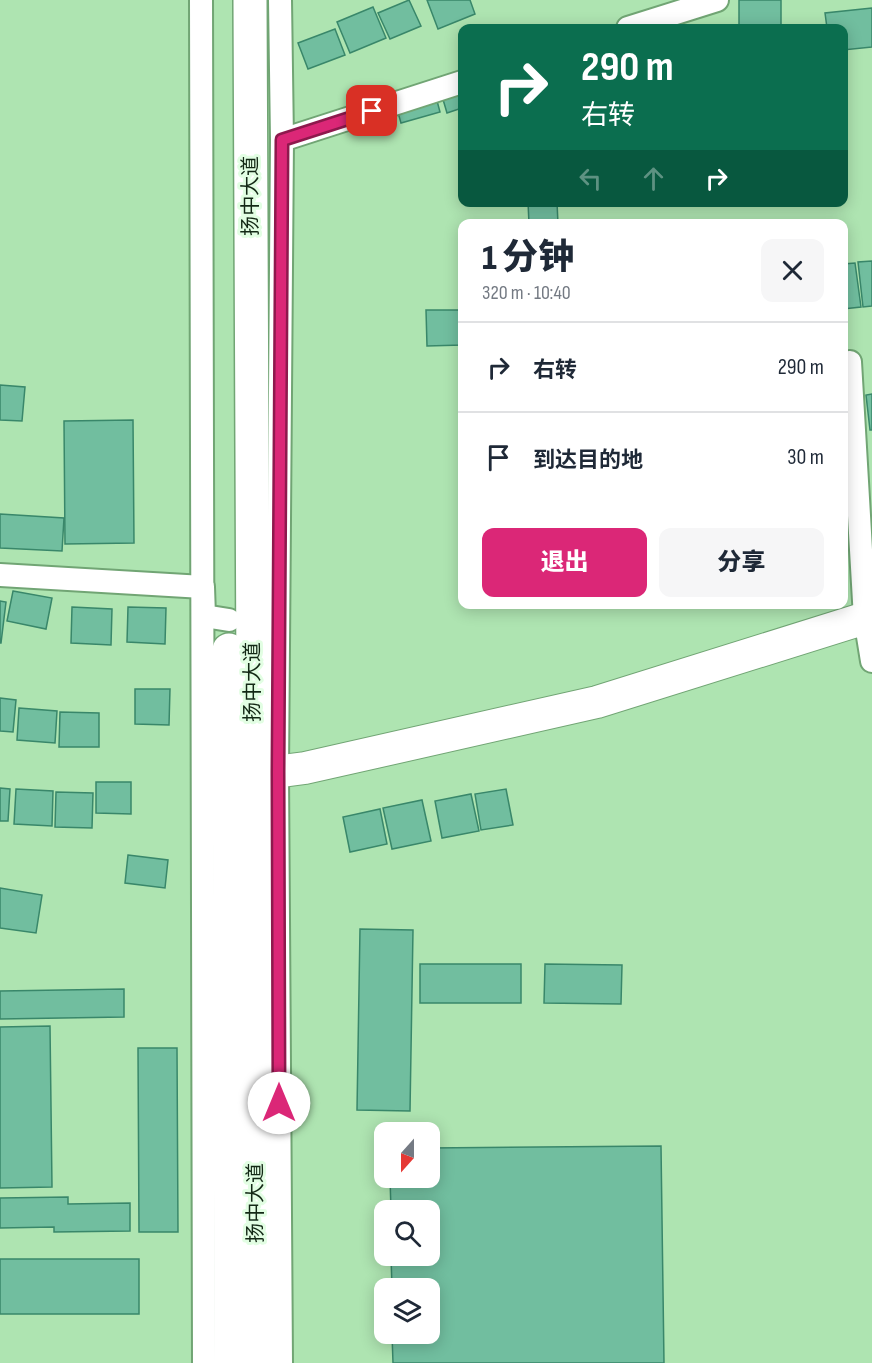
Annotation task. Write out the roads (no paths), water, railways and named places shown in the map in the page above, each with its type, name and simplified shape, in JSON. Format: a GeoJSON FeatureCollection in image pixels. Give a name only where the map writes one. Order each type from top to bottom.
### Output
{"type":"FeatureCollection","features":[{"type":"Feature","properties":{"kind":"main road","name":"扬中大道"},"geometry":{"type":"LineString","coordinates":[[227,0],[229,620],[252,774],[231,1363]]}},
{"type":"Feature","properties":{"kind":"main road","name":"扬中大道"},"geometry":{"type":"LineString","coordinates":[[250,0],[256,1363]]}},
{"type":"Feature","properties":{"kind":"street"},"geometry":{"type":"LineString","coordinates":[[201,0],[204,1363]]}},
{"type":"Feature","properties":{"kind":"street"},"geometry":{"type":"LineString","coordinates":[[280,0],[282,140],[252,774],[281,1363]]}},
{"type":"Feature","properties":{"kind":"street"},"geometry":{"type":"LineString","coordinates":[[641,24],[717,0]]}},
{"type":"Feature","properties":{"kind":"street"},"geometry":{"type":"LineString","coordinates":[[282,140],[458,83]]}},
{"type":"Feature","properties":{"kind":"street"},"geometry":{"type":"LineString","coordinates":[[850,362],[872,661]]}},
{"type":"Feature","properties":{"kind":"street"},"geometry":{"type":"LineString","coordinates":[[0,575],[203,587]]}},
{"type":"Feature","properties":{"kind":"street"},"geometry":{"type":"LineString","coordinates":[[203,587],[204,616],[229,620]]}},
{"type":"Feature","properties":{"kind":"street"},"geometry":{"type":"LineString","coordinates":[[252,774],[597,702],[868,617]]}}]}
